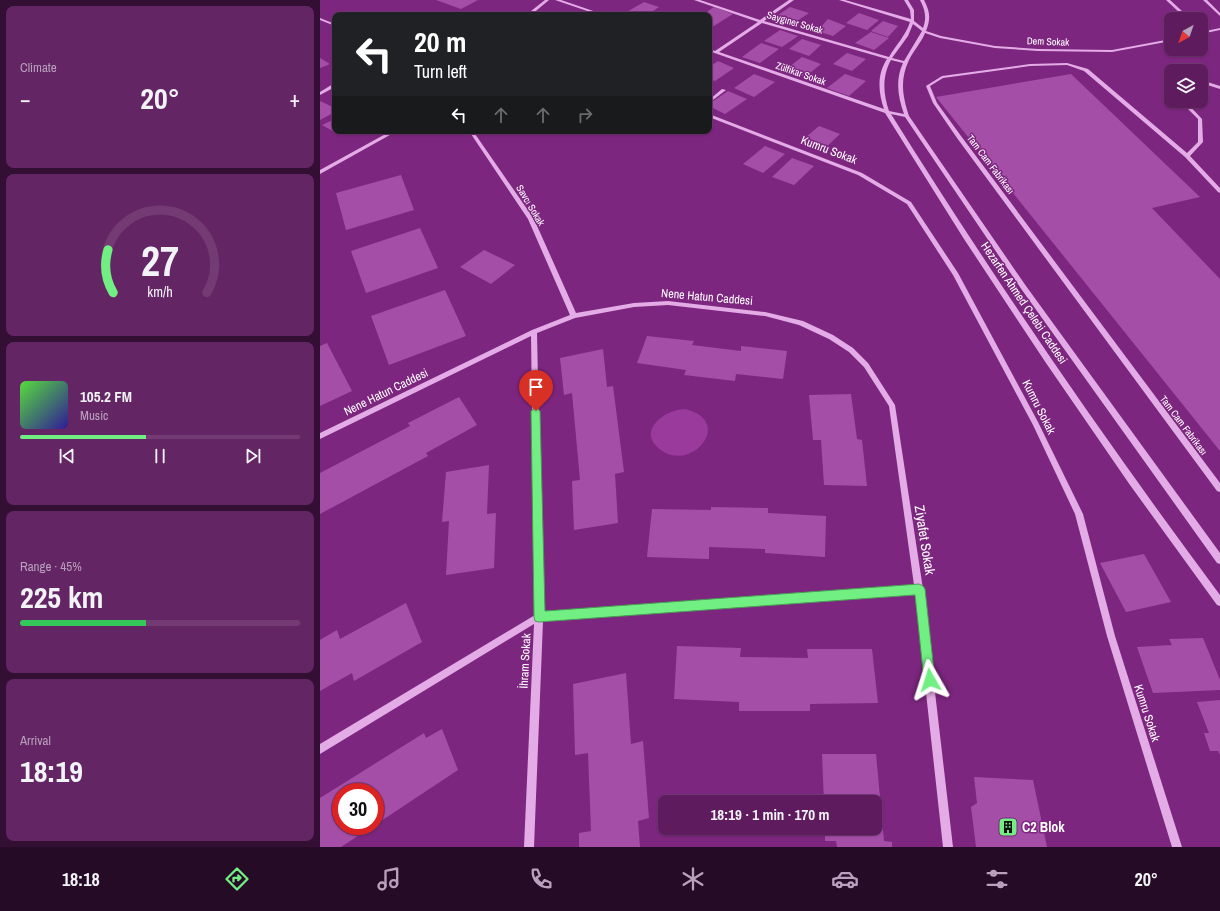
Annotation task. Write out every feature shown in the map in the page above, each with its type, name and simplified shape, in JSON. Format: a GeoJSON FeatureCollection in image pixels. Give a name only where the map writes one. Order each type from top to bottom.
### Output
{"type":"FeatureCollection","features":[{"type":"Feature","properties":{"kind":"street"},"geometry":{"type":"LineString","coordinates":[[532,12],[547,0]]}},
{"type":"Feature","properties":{"kind":"street"},"geometry":{"type":"LineString","coordinates":[[557,0],[594,12]]}},
{"type":"Feature","properties":{"kind":"street","name":"Saygıner Sokak"},"geometry":{"type":"LineString","coordinates":[[696,0],[760,22],[906,63]]}},
{"type":"Feature","properties":{"kind":"street"},"geometry":{"type":"LineString","coordinates":[[716,52],[792,0]]}},
{"type":"Feature","properties":{"kind":"street"},"geometry":{"type":"LineString","coordinates":[[841,0],[912,21],[925,32]]}},
{"type":"Feature","properties":{"kind":"street"},"geometry":{"type":"LineString","coordinates":[[906,0],[910,4],[912,21]]}},
{"type":"Feature","properties":{"kind":"street","name":"Hezarfen Ahmed Çelebi Caddesi"},"geometry":{"type":"LineString","coordinates":[[922,0],[928,15],[925,32],[902,71],[901,92],[907,116],[1024,288],[1220,560]]}},
{"type":"Feature","properties":{"kind":"street"},"geometry":{"type":"LineString","coordinates":[[1168,0],[1180,12]]}},
{"type":"Feature","properties":{"kind":"street"},"geometry":{"type":"LineString","coordinates":[[1205,0],[1220,15]]}},
{"type":"Feature","properties":{"kind":"street"},"geometry":{"type":"LineString","coordinates":[[320,19],[332,24]]}},
{"type":"Feature","properties":{"kind":"street","name":"Hezarfen Ahmed Çelebi Caddesi"},"geometry":{"type":"LineString","coordinates":[[912,21],[907,35],[884,69],[882,90],[887,112],[987,267],[1078,403],[1220,602]]}},
{"type":"Feature","properties":{"kind":"street"},"geometry":{"type":"LineString","coordinates":[[1208,32],[1220,29]]}},
{"type":"Feature","properties":{"kind":"street","name":"Dem Sokak"},"geometry":{"type":"LineString","coordinates":[[925,32],[971,44],[1038,50],[1112,51],[1164,41]]}},
{"type":"Feature","properties":{"kind":"street","name":"Zülfikar Sokak"},"geometry":{"type":"LineString","coordinates":[[712,51],[887,112],[907,116]]}},
{"type":"Feature","properties":{"kind":"street","name":"Tam Cam Fabrikası"},"geometry":{"type":"LineString","coordinates":[[1220,191],[1187,156],[1086,70],[1067,64],[1030,65],[942,77],[928,86],[935,103],[959,137],[1220,489]]}},
{"type":"Feature","properties":{"kind":"street"},"geometry":{"type":"LineString","coordinates":[[1208,84],[1220,88]]}},
{"type":"Feature","properties":{"kind":"street"},"geometry":{"type":"LineString","coordinates":[[320,93],[332,87]]}},
{"type":"Feature","properties":{"kind":"street"},"geometry":{"type":"LineString","coordinates":[[712,100],[724,90]]}},
{"type":"Feature","properties":{"kind":"street"},"geometry":{"type":"LineString","coordinates":[[1187,156],[1201,142],[1200,119],[1189,108]]}},
{"type":"Feature","properties":{"kind":"street","name":"Kumru Sokak"},"geometry":{"type":"LineString","coordinates":[[712,116],[860,174],[902,198],[909,203],[956,274],[1036,424],[1079,514],[1111,636],[1177,847]]}},
{"type":"Feature","properties":{"kind":"street"},"geometry":{"type":"LineString","coordinates":[[320,172],[390,134]]}},
{"type":"Feature","properties":{"kind":"street","name":"Savcı Sokak"},"geometry":{"type":"LineString","coordinates":[[473,134],[531,219],[574,316]]}},
{"type":"Feature","properties":{"kind":"street","name":"Nene Hatun Caddesi"},"geometry":{"type":"LineString","coordinates":[[320,436],[534,332],[574,316],[634,305],[668,303],[765,314],[801,323],[831,337],[851,350],[866,365],[892,405]]}},
{"type":"Feature","properties":{"kind":"street","name":"İhram Sokak"},"geometry":{"type":"LineString","coordinates":[[529,847],[539,617],[534,332]]}},
{"type":"Feature","properties":{"kind":"street","name":"Ziyafet Sokak"},"geometry":{"type":"LineString","coordinates":[[892,405],[919,589],[948,847]]}},
{"type":"Feature","properties":{"kind":"street"},"geometry":{"type":"LineString","coordinates":[[320,749],[539,617],[919,589]]}},
{"type":"Feature","properties":{"kind":"shaded area"},"geometry":{"type":"Polygon","coordinates":[[[685,409],[700,415],[707,424],[708,433],[703,443],[695,450],[685,455],[673,455],[661,450],[654,443],[651,436],[652,429],[655,423],[668,413],[685,409]]]}},
{"type":"Feature","properties":{"kind":"building"},"geometry":{"type":"Polygon","coordinates":[[[436,0],[478,0],[461,9],[436,0]]]}},
{"type":"Feature","properties":{"kind":"building"},"geometry":{"type":"Polygon","coordinates":[[[644,2],[659,7],[652,12],[627,12],[644,2]]]}},
{"type":"Feature","properties":{"kind":"building"},"geometry":{"type":"Polygon","coordinates":[[[714,7],[733,14],[712,27],[712,12],[706,12],[714,7]]]}},
{"type":"Feature","properties":{"kind":"building"},"geometry":{"type":"Polygon","coordinates":[[[790,7],[809,13],[794,23],[775,17],[790,7]]]}},
{"type":"Feature","properties":{"kind":"building"},"geometry":{"type":"Polygon","coordinates":[[[859,13],[879,20],[867,30],[846,23],[859,13]]]}},
{"type":"Feature","properties":{"kind":"building"},"geometry":{"type":"Polygon","coordinates":[[[828,19],[846,26],[833,36],[817,31],[828,19]]]}},
{"type":"Feature","properties":{"kind":"building"},"geometry":{"type":"Polygon","coordinates":[[[883,21],[898,26],[888,37],[871,31],[883,21]]]}},
{"type":"Feature","properties":{"kind":"building"},"geometry":{"type":"Polygon","coordinates":[[[780,30],[798,36],[782,47],[764,41],[780,30]]]}},
{"type":"Feature","properties":{"kind":"building"},"geometry":{"type":"Polygon","coordinates":[[[871,32],[889,38],[874,50],[855,43],[871,32]]]}},
{"type":"Feature","properties":{"kind":"building"},"geometry":{"type":"Polygon","coordinates":[[[802,39],[821,45],[809,56],[789,49],[802,39]]]}},
{"type":"Feature","properties":{"kind":"building"},"geometry":{"type":"Polygon","coordinates":[[[761,43],[779,49],[760,63],[742,57],[761,43]]]}},
{"type":"Feature","properties":{"kind":"building"},"geometry":{"type":"Polygon","coordinates":[[[847,53],[866,59],[852,71],[833,64],[847,53]]]}},
{"type":"Feature","properties":{"kind":"building"},"geometry":{"type":"Polygon","coordinates":[[[802,57],[821,64],[805,77],[785,70],[802,57]]]}},
{"type":"Feature","properties":{"kind":"building"},"geometry":{"type":"Polygon","coordinates":[[[320,58],[330,64],[320,68],[320,58]]]}},
{"type":"Feature","properties":{"kind":"building"},"geometry":{"type":"Polygon","coordinates":[[[718,61],[734,68],[715,81],[712,80],[712,65],[718,61]]]}},
{"type":"Feature","properties":{"kind":"building"},"geometry":{"type":"Polygon","coordinates":[[[754,74],[775,82],[754,97],[734,88],[754,74]]]}},
{"type":"Feature","properties":{"kind":"building"},"geometry":{"type":"Polygon","coordinates":[[[845,74],[866,81],[849,96],[827,88],[845,74]]]}},
{"type":"Feature","properties":{"kind":"building"},"geometry":{"type":"Polygon","coordinates":[[[1071,74],[1200,197],[1152,208],[1220,279],[1220,451],[936,97],[1071,74]]]}},
{"type":"Feature","properties":{"kind":"building"},"geometry":{"type":"Polygon","coordinates":[[[728,91],[747,99],[725,114],[712,108],[712,102],[728,91]]]}},
{"type":"Feature","properties":{"kind":"building"},"geometry":{"type":"Polygon","coordinates":[[[320,101],[332,107],[332,114],[320,120],[320,101]]]}},
{"type":"Feature","properties":{"kind":"building"},"geometry":{"type":"Polygon","coordinates":[[[332,120],[332,131],[322,125],[332,120]]]}},
{"type":"Feature","properties":{"kind":"building"},"geometry":{"type":"Polygon","coordinates":[[[819,126],[840,134],[821,152],[799,143],[819,126]]]}},
{"type":"Feature","properties":{"kind":"building"},"geometry":{"type":"Polygon","coordinates":[[[765,146],[785,154],[763,173],[743,164],[765,146]]]}},
{"type":"Feature","properties":{"kind":"building"},"geometry":{"type":"Polygon","coordinates":[[[792,158],[814,166],[794,185],[772,177],[792,158]]]}},
{"type":"Feature","properties":{"kind":"building"},"geometry":{"type":"Polygon","coordinates":[[[401,175],[414,210],[346,230],[336,193],[401,175]]]}},
{"type":"Feature","properties":{"kind":"building"},"geometry":{"type":"Polygon","coordinates":[[[420,228],[438,268],[366,293],[351,251],[420,228]]]}},
{"type":"Feature","properties":{"kind":"building"},"geometry":{"type":"Polygon","coordinates":[[[484,250],[515,265],[491,284],[460,267],[484,250]]]}},
{"type":"Feature","properties":{"kind":"building"},"geometry":{"type":"Polygon","coordinates":[[[445,290],[466,336],[389,365],[371,316],[445,290]]]}},
{"type":"Feature","properties":{"kind":"building"},"geometry":{"type":"Polygon","coordinates":[[[647,336],[694,341],[692,345],[741,351],[741,346],[787,351],[783,379],[736,374],[735,381],[684,375],[686,370],[637,363],[647,336]]]}},
{"type":"Feature","properties":{"kind":"building"},"geometry":{"type":"Polygon","coordinates":[[[327,343],[352,391],[320,406],[320,346],[327,343]]]}},
{"type":"Feature","properties":{"kind":"building"},"geometry":{"type":"Polygon","coordinates":[[[603,349],[607,387],[613,386],[624,472],[615,474],[618,523],[574,530],[572,481],[580,480],[572,393],[564,395],[560,358],[603,349]]]}},
{"type":"Feature","properties":{"kind":"building"},"geometry":{"type":"Polygon","coordinates":[[[851,394],[857,439],[862,440],[867,486],[824,485],[821,440],[813,440],[809,395],[851,394]]]}},
{"type":"Feature","properties":{"kind":"building"},"geometry":{"type":"Polygon","coordinates":[[[459,397],[477,425],[426,453],[428,456],[320,514],[320,473],[410,426],[408,423],[459,397]]]}},
{"type":"Feature","properties":{"kind":"building"},"geometry":{"type":"Polygon","coordinates":[[[489,465],[487,514],[496,513],[494,568],[446,575],[449,521],[442,522],[446,472],[489,465]]]}},
{"type":"Feature","properties":{"kind":"building"},"geometry":{"type":"Polygon","coordinates":[[[711,507],[768,508],[768,513],[826,516],[825,557],[765,553],[765,549],[709,547],[709,559],[647,557],[652,509],[711,510],[711,507]]]}},
{"type":"Feature","properties":{"kind":"building"},"geometry":{"type":"Polygon","coordinates":[[[1144,554],[1171,602],[1126,612],[1100,563],[1144,554]]]}},
{"type":"Feature","properties":{"kind":"building"},"geometry":{"type":"Polygon","coordinates":[[[406,603],[422,642],[354,681],[352,673],[320,691],[320,640],[337,630],[340,639],[406,603]]]}},
{"type":"Feature","properties":{"kind":"building"},"geometry":{"type":"Polygon","coordinates":[[[1203,638],[1220,680],[1220,690],[1153,693],[1137,647],[1172,645],[1169,639],[1203,638]]]}},
{"type":"Feature","properties":{"kind":"building"},"geometry":{"type":"Polygon","coordinates":[[[677,646],[741,648],[740,657],[808,658],[807,649],[872,649],[878,703],[810,704],[810,711],[739,711],[739,702],[674,699],[677,646]]]}},
{"type":"Feature","properties":{"kind":"building"},"geometry":{"type":"Polygon","coordinates":[[[626,673],[631,744],[643,741],[649,818],[638,821],[640,847],[579,847],[579,833],[591,831],[588,753],[575,755],[573,684],[626,673]]]}},
{"type":"Feature","properties":{"kind":"building"},"geometry":{"type":"Polygon","coordinates":[[[1220,700],[1220,755],[1218,751],[1210,751],[1204,733],[1209,733],[1197,702],[1220,700]]]}},
{"type":"Feature","properties":{"kind":"building"},"geometry":{"type":"Polygon","coordinates":[[[442,729],[458,770],[384,819],[384,783],[344,783],[424,733],[426,738],[442,729]]]}},
{"type":"Feature","properties":{"kind":"building"},"geometry":{"type":"Polygon","coordinates":[[[822,754],[876,754],[880,795],[824,795],[822,754]]]}},
{"type":"Feature","properties":{"kind":"building","name":"C2 Blok"},"geometry":{"type":"Polygon","coordinates":[[[974,777],[1033,780],[1047,847],[976,847],[971,807],[977,803],[974,777]]]}},
{"type":"Feature","properties":{"kind":"building"},"geometry":{"type":"Polygon","coordinates":[[[332,790],[332,835],[359,835],[341,847],[320,847],[320,798],[332,790]]]}},
{"type":"Feature","properties":{"kind":"building"},"geometry":{"type":"Polygon","coordinates":[[[882,819],[884,841],[892,842],[892,847],[837,847],[836,841],[825,841],[825,835],[882,835],[882,819]]]}},
{"type":"Feature","properties":{"kind":"place","name":"C2 Blok"},"geometry":{"type":"Point","coordinates":[1008,827]}},
{"type":"Feature","properties":{"kind":"route"},"geometry":{"type":"LineString","coordinates":[[536,411],[539,617],[919,589],[930,680]]}}]}
